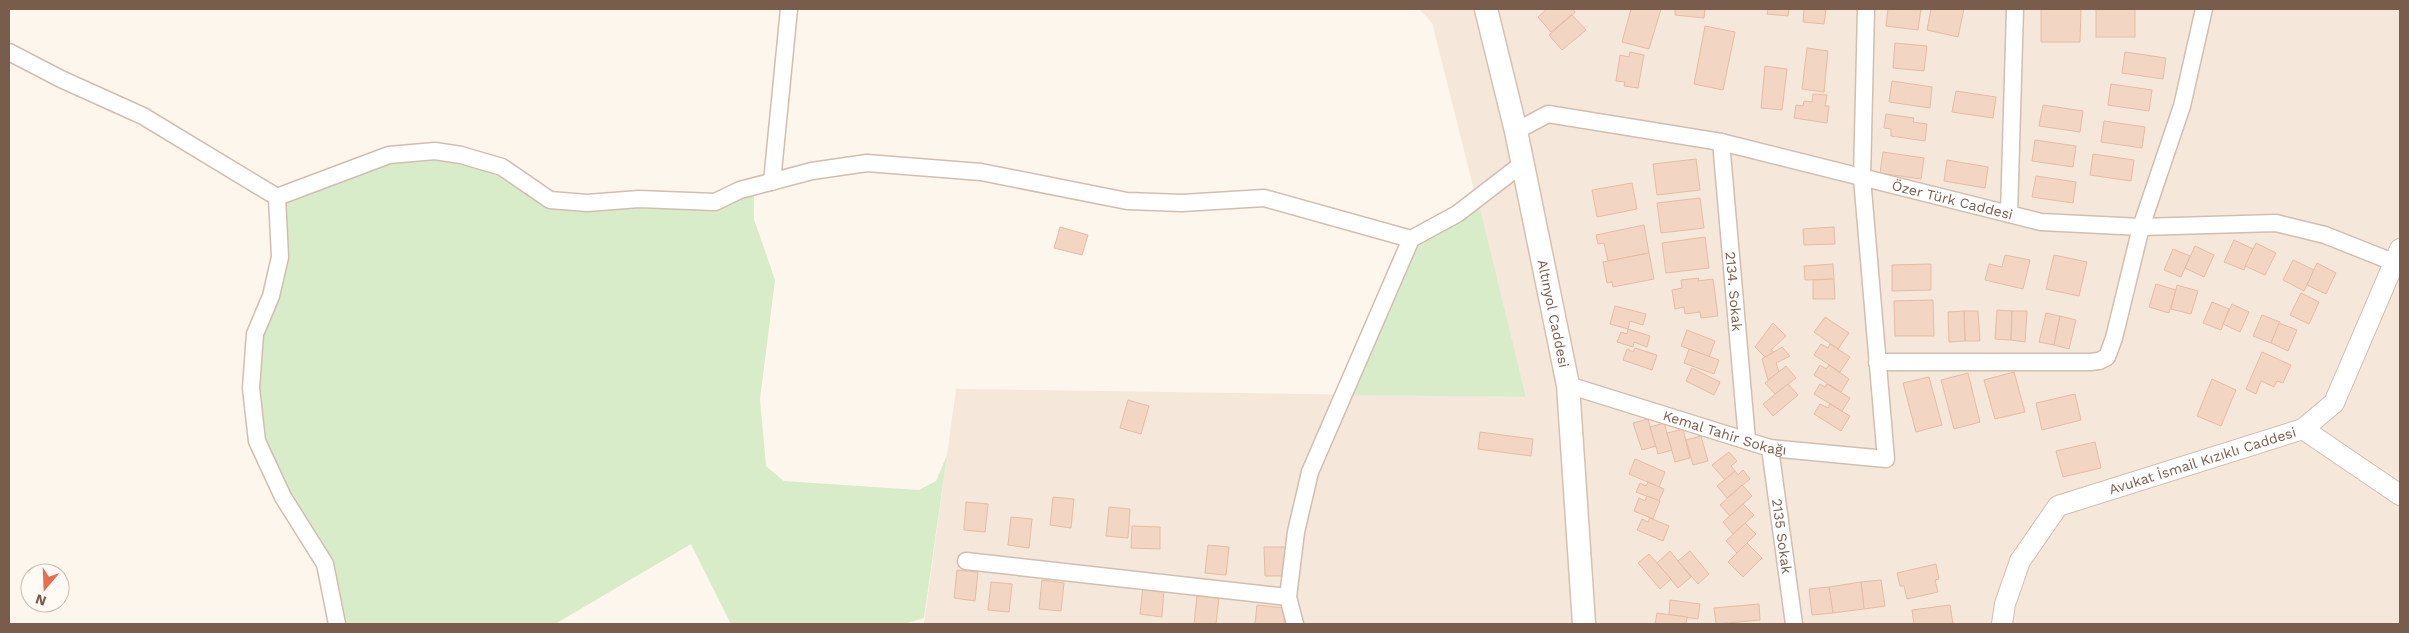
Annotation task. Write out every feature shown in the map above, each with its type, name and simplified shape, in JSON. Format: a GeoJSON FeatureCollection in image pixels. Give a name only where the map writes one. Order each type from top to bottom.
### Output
{"type":"FeatureCollection","features":[{"type":"Feature","properties":{"kind":"main road","name":"Altınyol Caddesi"},"geometry":{"type":"LineString","coordinates":[[1492,14],[1568,385],[1584,624]]}},
{"type":"Feature","properties":{"kind":"street"},"geometry":{"type":"LineString","coordinates":[[772,182],[789,9]]}},
{"type":"Feature","properties":{"kind":"street"},"geometry":{"type":"LineString","coordinates":[[1866,9],[1862,178],[1878,362],[2090,362],[2107,357],[2114,338],[2141,227],[2182,106],[2204,9]]}},
{"type":"Feature","properties":{"kind":"street"},"geometry":{"type":"LineString","coordinates":[[2009,214],[2015,9]]}},
{"type":"Feature","properties":{"kind":"street"},"geometry":{"type":"LineString","coordinates":[[9,52],[60,79],[143,116],[277,197]]}},
{"type":"Feature","properties":{"kind":"street","name":"Özer Türk Caddesi"},"geometry":{"type":"LineString","coordinates":[[1516,131],[1548,114],[1721,142],[2041,222],[2141,227],[2276,223],[2325,234],[2398,260]]}},
{"type":"Feature","properties":{"kind":"street","name":"2134. Sokak"},"geometry":{"type":"LineString","coordinates":[[1721,142],[1747,440]]}},
{"type":"Feature","properties":{"kind":"street"},"geometry":{"type":"LineString","coordinates":[[277,197],[389,155],[435,151],[461,155],[502,167],[550,200],[587,203],[639,199],[715,202],[740,190],[812,171],[867,163],[981,172],[1127,201],[1182,203],[1264,198],[1411,240]]}},
{"type":"Feature","properties":{"kind":"street"},"geometry":{"type":"LineString","coordinates":[[1295,624],[1288,597],[1296,532],[1310,472],[1411,240],[1457,214],[1522,164]]}},
{"type":"Feature","properties":{"kind":"street"},"geometry":{"type":"LineString","coordinates":[[277,197],[280,257],[271,296],[255,334],[251,388],[257,441],[283,497],[325,564],[337,624]]}},
{"type":"Feature","properties":{"kind":"street","name":"Avukat İsmail Kızıklı Caddesi"},"geometry":{"type":"LineString","coordinates":[[2002,624],[2005,604],[2020,561],[2058,506],[2303,429],[2334,403],[2398,260]]}},
{"type":"Feature","properties":{"kind":"street","name":"Kemal Tahir Sokağı"},"geometry":{"type":"LineString","coordinates":[[1568,385],[1770,448],[1886,459],[1878,362]]}},
{"type":"Feature","properties":{"kind":"street"},"geometry":{"type":"LineString","coordinates":[[2303,429],[2400,495]]}},
{"type":"Feature","properties":{"kind":"street","name":"2135 Sokak"},"geometry":{"type":"LineString","coordinates":[[1770,448],[1794,624]]}},
{"type":"Feature","properties":{"kind":"street"},"geometry":{"type":"LineString","coordinates":[[966,561],[1288,597]]}},
{"type":"Feature","properties":{"kind":"shaded area"},"geometry":{"type":"Polygon","coordinates":[[[1419,9],[2400,9],[2400,624],[924,624],[956,389],[1526,397],[1432,23],[1419,9]]]}},
{"type":"Feature","properties":{"kind":"green space"},"geometry":{"type":"Polygon","coordinates":[[[389,155],[461,155],[550,200],[715,202],[754,187],[754,219],[775,280],[760,399],[766,466],[784,481],[919,490],[936,481],[947,455],[924,618],[903,624],[731,624],[691,544],[555,624],[337,624],[325,564],[257,441],[251,388],[271,296],[277,197],[389,155]]]}},
{"type":"Feature","properties":{"kind":"green space"},"geometry":{"type":"Polygon","coordinates":[[[1477,197],[1526,397],[1345,395],[1411,239],[1477,197]]]}},
{"type":"Feature","properties":{"kind":"building"},"geometry":{"type":"Polygon","coordinates":[[[1547,9],[1573,9],[1575,12],[1551,32],[1538,17],[1547,9]]]}},
{"type":"Feature","properties":{"kind":"building"},"geometry":{"type":"Polygon","coordinates":[[[1631,9],[1661,9],[1649,49],[1622,42],[1631,9]]]}},
{"type":"Feature","properties":{"kind":"building"},"geometry":{"type":"Polygon","coordinates":[[[1675,9],[1705,9],[1704,18],[1675,15],[1675,9]]]}},
{"type":"Feature","properties":{"kind":"building"},"geometry":{"type":"Polygon","coordinates":[[[1768,9],[1789,9],[1788,16],[1767,14],[1768,9]]]}},
{"type":"Feature","properties":{"kind":"building"},"geometry":{"type":"Polygon","coordinates":[[[1804,9],[1826,9],[1824,24],[1803,22],[1804,9]]]}},
{"type":"Feature","properties":{"kind":"building"},"geometry":{"type":"Polygon","coordinates":[[[1888,9],[1921,9],[1918,30],[1886,26],[1888,9]]]}},
{"type":"Feature","properties":{"kind":"building"},"geometry":{"type":"Polygon","coordinates":[[[1931,9],[1964,9],[1958,37],[1927,30],[1931,9]]]}},
{"type":"Feature","properties":{"kind":"building"},"geometry":{"type":"Polygon","coordinates":[[[2041,9],[2081,9],[2080,42],[2041,42],[2041,9]]]}},
{"type":"Feature","properties":{"kind":"building"},"geometry":{"type":"Polygon","coordinates":[[[2096,9],[2135,9],[2135,37],[2096,37],[2096,9]]]}},
{"type":"Feature","properties":{"kind":"building"},"geometry":{"type":"Polygon","coordinates":[[[1572,15],[1586,30],[1562,50],[1549,35],[1572,15]]]}},
{"type":"Feature","properties":{"kind":"building"},"geometry":{"type":"Polygon","coordinates":[[[1705,26],[1735,32],[1723,90],[1694,84],[1705,26]]]}},
{"type":"Feature","properties":{"kind":"building"},"geometry":{"type":"Polygon","coordinates":[[[1895,43],[1927,46],[1924,71],[1893,68],[1895,43]]]}},
{"type":"Feature","properties":{"kind":"building"},"geometry":{"type":"Polygon","coordinates":[[[1807,48],[1828,51],[1824,92],[1802,89],[1807,48]]]}},
{"type":"Feature","properties":{"kind":"building"},"geometry":{"type":"Polygon","coordinates":[[[1630,52],[1644,55],[1638,88],[1624,86],[1625,82],[1616,81],[1620,55],[1629,57],[1630,52]]]}},
{"type":"Feature","properties":{"kind":"building"},"geometry":{"type":"Polygon","coordinates":[[[2125,52],[2166,58],[2163,79],[2122,73],[2125,52]]]}},
{"type":"Feature","properties":{"kind":"building"},"geometry":{"type":"Polygon","coordinates":[[[1765,66],[1787,69],[1782,110],[1761,108],[1765,66]]]}},
{"type":"Feature","properties":{"kind":"building"},"geometry":{"type":"Polygon","coordinates":[[[1892,81],[1932,87],[1930,108],[1889,102],[1892,81]]]}},
{"type":"Feature","properties":{"kind":"building"},"geometry":{"type":"Polygon","coordinates":[[[2111,84],[2152,90],[2149,111],[2108,105],[2111,84]]]}},
{"type":"Feature","properties":{"kind":"building"},"geometry":{"type":"Polygon","coordinates":[[[1956,91],[1996,97],[1993,118],[1952,112],[1956,91]]]}},
{"type":"Feature","properties":{"kind":"building"},"geometry":{"type":"Polygon","coordinates":[[[1813,94],[1827,95],[1825,106],[1829,106],[1827,123],[1794,118],[1796,105],[1803,106],[1804,101],[1812,102],[1813,94]]]}},
{"type":"Feature","properties":{"kind":"building"},"geometry":{"type":"Polygon","coordinates":[[[2043,105],[2083,111],[2080,132],[2039,126],[2043,105]]]}},
{"type":"Feature","properties":{"kind":"building"},"geometry":{"type":"Polygon","coordinates":[[[1886,114],[1914,118],[1913,122],[1927,124],[1925,141],[1891,136],[1891,129],[1884,128],[1886,114]]]}},
{"type":"Feature","properties":{"kind":"building"},"geometry":{"type":"Polygon","coordinates":[[[2104,121],[2145,127],[2142,148],[2101,142],[2104,121]]]}},
{"type":"Feature","properties":{"kind":"building"},"geometry":{"type":"Polygon","coordinates":[[[2035,140],[2076,146],[2073,167],[2032,161],[2035,140]]]}},
{"type":"Feature","properties":{"kind":"building"},"geometry":{"type":"Polygon","coordinates":[[[1883,152],[1924,158],[1921,179],[1880,173],[1883,152]]]}},
{"type":"Feature","properties":{"kind":"building"},"geometry":{"type":"Polygon","coordinates":[[[2093,154],[2134,160],[2131,181],[2090,175],[2093,154]]]}},
{"type":"Feature","properties":{"kind":"building"},"geometry":{"type":"Polygon","coordinates":[[[1696,159],[1700,190],[1657,195],[1653,164],[1696,159]]]}},
{"type":"Feature","properties":{"kind":"building"},"geometry":{"type":"Polygon","coordinates":[[[1947,160],[1988,167],[1985,188],[1944,181],[1947,160]]]}},
{"type":"Feature","properties":{"kind":"building"},"geometry":{"type":"Polygon","coordinates":[[[2036,176],[2076,182],[2073,203],[2032,197],[2036,176]]]}},
{"type":"Feature","properties":{"kind":"building"},"geometry":{"type":"Polygon","coordinates":[[[1632,183],[1637,209],[1597,217],[1592,190],[1632,183]]]}},
{"type":"Feature","properties":{"kind":"building"},"geometry":{"type":"Polygon","coordinates":[[[1700,198],[1704,228],[1661,233],[1657,203],[1700,198]]]}},
{"type":"Feature","properties":{"kind":"building"},"geometry":{"type":"Polygon","coordinates":[[[1644,225],[1649,253],[1608,261],[1604,243],[1598,244],[1596,235],[1644,225]]]}},
{"type":"Feature","properties":{"kind":"building"},"geometry":{"type":"Polygon","coordinates":[[[1060,227],[1088,235],[1082,255],[1054,248],[1060,227]]]}},
{"type":"Feature","properties":{"kind":"building"},"geometry":{"type":"Polygon","coordinates":[[[1834,227],[1835,244],[1804,245],[1803,229],[1834,227]]]}},
{"type":"Feature","properties":{"kind":"building"},"geometry":{"type":"Polygon","coordinates":[[[1705,237],[1709,268],[1666,273],[1662,243],[1705,237]]]}},
{"type":"Feature","properties":{"kind":"building"},"geometry":{"type":"Polygon","coordinates":[[[2234,240],[2253,249],[2244,270],[2224,262],[2234,240]]]}},
{"type":"Feature","properties":{"kind":"building"},"geometry":{"type":"Polygon","coordinates":[[[2256,243],[2276,253],[2265,275],[2245,266],[2256,243]]]}},
{"type":"Feature","properties":{"kind":"building"},"geometry":{"type":"Polygon","coordinates":[[[2195,246],[2214,255],[2204,277],[2185,268],[2195,246]]]}},
{"type":"Feature","properties":{"kind":"building"},"geometry":{"type":"Polygon","coordinates":[[[2173,249],[2190,256],[2181,277],[2164,270],[2173,249]]]}},
{"type":"Feature","properties":{"kind":"building"},"geometry":{"type":"Polygon","coordinates":[[[1649,253],[1654,279],[1613,287],[1612,282],[1607,283],[1603,262],[1649,253]]]}},
{"type":"Feature","properties":{"kind":"building"},"geometry":{"type":"Polygon","coordinates":[[[2005,255],[2030,260],[2023,289],[1985,280],[1989,264],[2002,267],[2005,255]]]}},
{"type":"Feature","properties":{"kind":"building"},"geometry":{"type":"Polygon","coordinates":[[[2054,255],[2087,262],[2079,296],[2046,289],[2054,255]]]}},
{"type":"Feature","properties":{"kind":"building"},"geometry":{"type":"Polygon","coordinates":[[[2293,260],[2314,270],[2304,291],[2283,280],[2293,260]]]}},
{"type":"Feature","properties":{"kind":"building"},"geometry":{"type":"Polygon","coordinates":[[[2317,263],[2336,273],[2326,294],[2307,285],[2317,263]]]}},
{"type":"Feature","properties":{"kind":"building"},"geometry":{"type":"Polygon","coordinates":[[[1833,264],[1834,279],[1805,280],[1804,266],[1833,264]]]}},
{"type":"Feature","properties":{"kind":"building"},"geometry":{"type":"Polygon","coordinates":[[[1931,264],[1931,290],[1892,291],[1892,265],[1931,264]]]}},
{"type":"Feature","properties":{"kind":"building"},"geometry":{"type":"Polygon","coordinates":[[[1699,278],[1698,281],[1713,279],[1718,316],[1701,318],[1700,312],[1685,314],[1684,307],[1675,309],[1672,290],[1682,288],[1681,280],[1699,278]]]}},
{"type":"Feature","properties":{"kind":"building"},"geometry":{"type":"Polygon","coordinates":[[[1834,279],[1835,299],[1813,299],[1813,280],[1834,279]]]}},
{"type":"Feature","properties":{"kind":"building"},"geometry":{"type":"Polygon","coordinates":[[[2156,284],[2176,290],[2169,313],[2149,307],[2156,284]]]}},
{"type":"Feature","properties":{"kind":"building"},"geometry":{"type":"Polygon","coordinates":[[[2177,285],[2198,291],[2191,314],[2171,309],[2177,285]]]}},
{"type":"Feature","properties":{"kind":"building"},"geometry":{"type":"Polygon","coordinates":[[[2301,293],[2319,302],[2309,324],[2290,315],[2301,293]]]}},
{"type":"Feature","properties":{"kind":"building"},"geometry":{"type":"Polygon","coordinates":[[[1933,300],[1934,336],[1895,336],[1894,301],[1933,300]]]}},
{"type":"Feature","properties":{"kind":"building"},"geometry":{"type":"Polygon","coordinates":[[[2212,302],[2229,309],[2221,330],[2203,323],[2212,302]]]}},
{"type":"Feature","properties":{"kind":"building"},"geometry":{"type":"Polygon","coordinates":[[[2232,304],[2249,312],[2240,332],[2223,324],[2232,304]]]}},
{"type":"Feature","properties":{"kind":"building"},"geometry":{"type":"Polygon","coordinates":[[[1615,306],[1646,314],[1643,325],[1630,321],[1628,329],[1610,324],[1615,306]]]}},
{"type":"Feature","properties":{"kind":"building"},"geometry":{"type":"Polygon","coordinates":[[[1997,310],[2012,311],[2011,340],[1995,339],[1997,310]]]}},
{"type":"Feature","properties":{"kind":"building"},"geometry":{"type":"Polygon","coordinates":[[[1964,311],[1978,311],[1980,341],[1965,341],[1964,311]]]}},
{"type":"Feature","properties":{"kind":"building"},"geometry":{"type":"Polygon","coordinates":[[[1964,311],[1965,341],[1949,342],[1948,312],[1964,311]]]}},
{"type":"Feature","properties":{"kind":"building"},"geometry":{"type":"Polygon","coordinates":[[[2012,311],[2027,311],[2025,342],[2011,340],[2012,311]]]}},
{"type":"Feature","properties":{"kind":"building"},"geometry":{"type":"Polygon","coordinates":[[[2046,313],[2060,316],[2054,345],[2039,342],[2046,313]]]}},
{"type":"Feature","properties":{"kind":"building"},"geometry":{"type":"Polygon","coordinates":[[[2262,315],[2280,322],[2271,343],[2253,336],[2262,315]]]}},
{"type":"Feature","properties":{"kind":"building"},"geometry":{"type":"Polygon","coordinates":[[[2060,316],[2076,320],[2069,349],[2054,345],[2060,316]]]}},
{"type":"Feature","properties":{"kind":"building"},"geometry":{"type":"Polygon","coordinates":[[[1825,317],[1849,333],[1838,349],[1814,332],[1825,317]]]}},
{"type":"Feature","properties":{"kind":"building"},"geometry":{"type":"Polygon","coordinates":[[[1773,323],[1786,336],[1771,350],[1774,352],[1765,357],[1755,347],[1773,323]]]}},
{"type":"Feature","properties":{"kind":"building"},"geometry":{"type":"Polygon","coordinates":[[[2279,323],[2297,330],[2288,351],[2271,343],[2279,323]]]}},
{"type":"Feature","properties":{"kind":"building"},"geometry":{"type":"Polygon","coordinates":[[[1628,329],[1650,336],[1647,347],[1634,342],[1633,347],[1617,342],[1621,332],[1627,334],[1628,329]]]}},
{"type":"Feature","properties":{"kind":"building"},"geometry":{"type":"Polygon","coordinates":[[[1687,330],[1715,341],[1709,357],[1681,346],[1687,330]]]}},
{"type":"Feature","properties":{"kind":"building"},"geometry":{"type":"Polygon","coordinates":[[[1821,344],[1828,348],[1830,344],[1850,357],[1840,372],[1814,355],[1821,344]]]}},
{"type":"Feature","properties":{"kind":"building"},"geometry":{"type":"Polygon","coordinates":[[[1782,347],[1790,356],[1776,363],[1779,372],[1768,380],[1762,359],[1782,347]]]}},
{"type":"Feature","properties":{"kind":"building"},"geometry":{"type":"Polygon","coordinates":[[[1635,348],[1657,355],[1652,370],[1623,360],[1627,349],[1633,352],[1635,348]]]}},
{"type":"Feature","properties":{"kind":"building"},"geometry":{"type":"Polygon","coordinates":[[[1689,349],[1719,360],[1714,374],[1684,363],[1689,349]]]}},
{"type":"Feature","properties":{"kind":"building"},"geometry":{"type":"Polygon","coordinates":[[[2262,352],[2291,365],[2283,383],[2277,381],[2274,387],[2261,381],[2256,394],[2246,389],[2262,352]]]}},
{"type":"Feature","properties":{"kind":"building"},"geometry":{"type":"Polygon","coordinates":[[[1820,365],[1826,369],[1829,365],[1849,379],[1841,392],[1814,375],[1820,365]]]}},
{"type":"Feature","properties":{"kind":"building"},"geometry":{"type":"Polygon","coordinates":[[[1786,366],[1796,378],[1775,394],[1765,383],[1786,366]]]}},
{"type":"Feature","properties":{"kind":"building"},"geometry":{"type":"Polygon","coordinates":[[[1692,368],[1720,382],[1714,395],[1686,381],[1692,368]]]}},
{"type":"Feature","properties":{"kind":"building"},"geometry":{"type":"Polygon","coordinates":[[[2014,372],[2025,412],[1995,419],[1984,380],[2014,372]]]}},
{"type":"Feature","properties":{"kind":"building"},"geometry":{"type":"Polygon","coordinates":[[[1968,373],[1980,422],[1954,429],[1941,380],[1968,373]]]}},
{"type":"Feature","properties":{"kind":"building"},"geometry":{"type":"Polygon","coordinates":[[[1929,377],[1942,425],[1916,432],[1903,383],[1929,377]]]}},
{"type":"Feature","properties":{"kind":"building"},"geometry":{"type":"Polygon","coordinates":[[[2212,379],[2236,390],[2221,426],[2197,416],[2212,379]]]}},
{"type":"Feature","properties":{"kind":"building"},"geometry":{"type":"Polygon","coordinates":[[[1788,384],[1798,395],[1773,416],[1763,404],[1788,384]]]}},
{"type":"Feature","properties":{"kind":"building"},"geometry":{"type":"Polygon","coordinates":[[[1820,384],[1825,387],[1827,384],[1850,398],[1842,411],[1814,394],[1820,384]]]}},
{"type":"Feature","properties":{"kind":"building"},"geometry":{"type":"Polygon","coordinates":[[[2075,394],[2081,420],[2042,430],[2036,403],[2075,394]]]}},
{"type":"Feature","properties":{"kind":"building"},"geometry":{"type":"Polygon","coordinates":[[[1128,400],[1149,406],[1141,434],[1120,428],[1128,400]]]}},
{"type":"Feature","properties":{"kind":"building"},"geometry":{"type":"Polygon","coordinates":[[[1820,404],[1828,408],[1830,404],[1850,416],[1841,431],[1814,414],[1820,404]]]}},
{"type":"Feature","properties":{"kind":"building"},"geometry":{"type":"Polygon","coordinates":[[[1648,419],[1656,446],[1642,450],[1633,423],[1648,419]]]}},
{"type":"Feature","properties":{"kind":"building"},"geometry":{"type":"Polygon","coordinates":[[[1664,423],[1672,450],[1658,454],[1650,427],[1664,423]]]}},
{"type":"Feature","properties":{"kind":"building"},"geometry":{"type":"Polygon","coordinates":[[[1683,429],[1690,458],[1675,462],[1667,433],[1683,429]]]}},
{"type":"Feature","properties":{"kind":"building"},"geometry":{"type":"Polygon","coordinates":[[[1480,432],[1533,439],[1531,456],[1478,449],[1480,432]]]}},
{"type":"Feature","properties":{"kind":"building"},"geometry":{"type":"Polygon","coordinates":[[[1701,436],[1708,461],[1693,465],[1686,440],[1701,436]]]}},
{"type":"Feature","properties":{"kind":"building"},"geometry":{"type":"Polygon","coordinates":[[[2095,442],[2101,468],[2063,477],[2056,451],[2095,442]]]}},
{"type":"Feature","properties":{"kind":"building"},"geometry":{"type":"Polygon","coordinates":[[[1729,452],[1737,461],[1731,466],[1735,471],[1725,480],[1712,465],[1729,452]]]}},
{"type":"Feature","properties":{"kind":"building"},"geometry":{"type":"Polygon","coordinates":[[[1635,459],[1665,472],[1659,487],[1629,474],[1635,459]]]}},
{"type":"Feature","properties":{"kind":"building"},"geometry":{"type":"Polygon","coordinates":[[[1743,470],[1750,479],[1727,498],[1717,486],[1735,471],[1738,475],[1743,470]]]}},
{"type":"Feature","properties":{"kind":"building"},"geometry":{"type":"Polygon","coordinates":[[[1648,482],[1664,489],[1659,501],[1636,492],[1640,483],[1646,486],[1648,482]]]}},
{"type":"Feature","properties":{"kind":"building"},"geometry":{"type":"Polygon","coordinates":[[[1742,485],[1752,496],[1730,516],[1720,505],[1742,485]]]}},
{"type":"Feature","properties":{"kind":"building"},"geometry":{"type":"Polygon","coordinates":[[[1647,496],[1660,501],[1653,519],[1634,511],[1639,498],[1645,501],[1647,496]]]}},
{"type":"Feature","properties":{"kind":"building"},"geometry":{"type":"Polygon","coordinates":[[[1053,497],[1074,499],[1071,528],[1050,525],[1053,497]]]}},
{"type":"Feature","properties":{"kind":"building"},"geometry":{"type":"Polygon","coordinates":[[[966,502],[988,504],[985,532],[964,530],[966,502]]]}},
{"type":"Feature","properties":{"kind":"building"},"geometry":{"type":"Polygon","coordinates":[[[1743,504],[1754,515],[1733,534],[1723,522],[1743,504]]]}},
{"type":"Feature","properties":{"kind":"building"},"geometry":{"type":"Polygon","coordinates":[[[1109,507],[1130,509],[1128,538],[1106,536],[1109,507]]]}},
{"type":"Feature","properties":{"kind":"building"},"geometry":{"type":"Polygon","coordinates":[[[1011,517],[1032,519],[1029,548],[1008,545],[1011,517]]]}},
{"type":"Feature","properties":{"kind":"building"},"geometry":{"type":"Polygon","coordinates":[[[1650,518],[1669,526],[1663,541],[1637,530],[1642,519],[1648,522],[1650,518]]]}},
{"type":"Feature","properties":{"kind":"building"},"geometry":{"type":"Polygon","coordinates":[[[1745,523],[1756,534],[1737,553],[1726,541],[1745,523]]]}},
{"type":"Feature","properties":{"kind":"building"},"geometry":{"type":"Polygon","coordinates":[[[1132,526],[1160,527],[1160,549],[1131,548],[1132,526]]]}},
{"type":"Feature","properties":{"kind":"building"},"geometry":{"type":"Polygon","coordinates":[[[1747,543],[1762,558],[1743,577],[1728,562],[1747,543]]]}},
{"type":"Feature","properties":{"kind":"building"},"geometry":{"type":"Polygon","coordinates":[[[1208,545],[1229,547],[1226,575],[1205,573],[1208,545]]]}},
{"type":"Feature","properties":{"kind":"building"},"geometry":{"type":"Polygon","coordinates":[[[1264,547],[1286,547],[1286,576],[1265,576],[1264,547]]]}},
{"type":"Feature","properties":{"kind":"building"},"geometry":{"type":"Polygon","coordinates":[[[1670,551],[1691,577],[1678,588],[1657,563],[1670,551]]]}},
{"type":"Feature","properties":{"kind":"building"},"geometry":{"type":"Polygon","coordinates":[[[1690,551],[1709,574],[1698,584],[1678,561],[1690,551]]]}},
{"type":"Feature","properties":{"kind":"building"},"geometry":{"type":"Polygon","coordinates":[[[1649,554],[1671,579],[1660,589],[1638,563],[1649,554]]]}},
{"type":"Feature","properties":{"kind":"building"},"geometry":{"type":"Polygon","coordinates":[[[1936,564],[1939,579],[1935,580],[1938,592],[1907,599],[1904,586],[1900,586],[1897,573],[1936,564]]]}},
{"type":"Feature","properties":{"kind":"building"},"geometry":{"type":"Polygon","coordinates":[[[957,570],[978,572],[975,601],[954,598],[957,570]]]}},
{"type":"Feature","properties":{"kind":"building"},"geometry":{"type":"Polygon","coordinates":[[[1042,580],[1064,583],[1061,611],[1039,609],[1042,580]]]}},
{"type":"Feature","properties":{"kind":"building"},"geometry":{"type":"Polygon","coordinates":[[[1881,580],[1885,606],[1864,609],[1861,582],[1881,580]]]}},
{"type":"Feature","properties":{"kind":"building"},"geometry":{"type":"Polygon","coordinates":[[[991,582],[1012,584],[1009,612],[988,610],[991,582]]]}},
{"type":"Feature","properties":{"kind":"building"},"geometry":{"type":"Polygon","coordinates":[[[1861,582],[1864,609],[1833,613],[1829,587],[1861,582]]]}},
{"type":"Feature","properties":{"kind":"building"},"geometry":{"type":"Polygon","coordinates":[[[1143,586],[1164,588],[1162,617],[1140,614],[1143,586]]]}},
{"type":"Feature","properties":{"kind":"building"},"geometry":{"type":"Polygon","coordinates":[[[1829,587],[1833,613],[1812,615],[1809,589],[1829,587]]]}},
{"type":"Feature","properties":{"kind":"building"},"geometry":{"type":"Polygon","coordinates":[[[1197,596],[1219,598],[1216,624],[1194,624],[1197,596]]]}},
{"type":"Feature","properties":{"kind":"building"},"geometry":{"type":"Polygon","coordinates":[[[1670,600],[1700,604],[1698,619],[1669,615],[1670,600]]]}},
{"type":"Feature","properties":{"kind":"building"},"geometry":{"type":"Polygon","coordinates":[[[1759,604],[1760,620],[1716,624],[1714,608],[1759,604]]]}},
{"type":"Feature","properties":{"kind":"building"},"geometry":{"type":"Polygon","coordinates":[[[1257,605],[1285,608],[1284,624],[1255,624],[1257,605]]]}},
{"type":"Feature","properties":{"kind":"building"},"geometry":{"type":"Polygon","coordinates":[[[1950,605],[1953,624],[1914,624],[1912,610],[1950,605]]]}},
{"type":"Feature","properties":{"kind":"building"},"geometry":{"type":"Polygon","coordinates":[[[1657,613],[1687,617],[1686,624],[1655,624],[1657,613]]]}}]}
